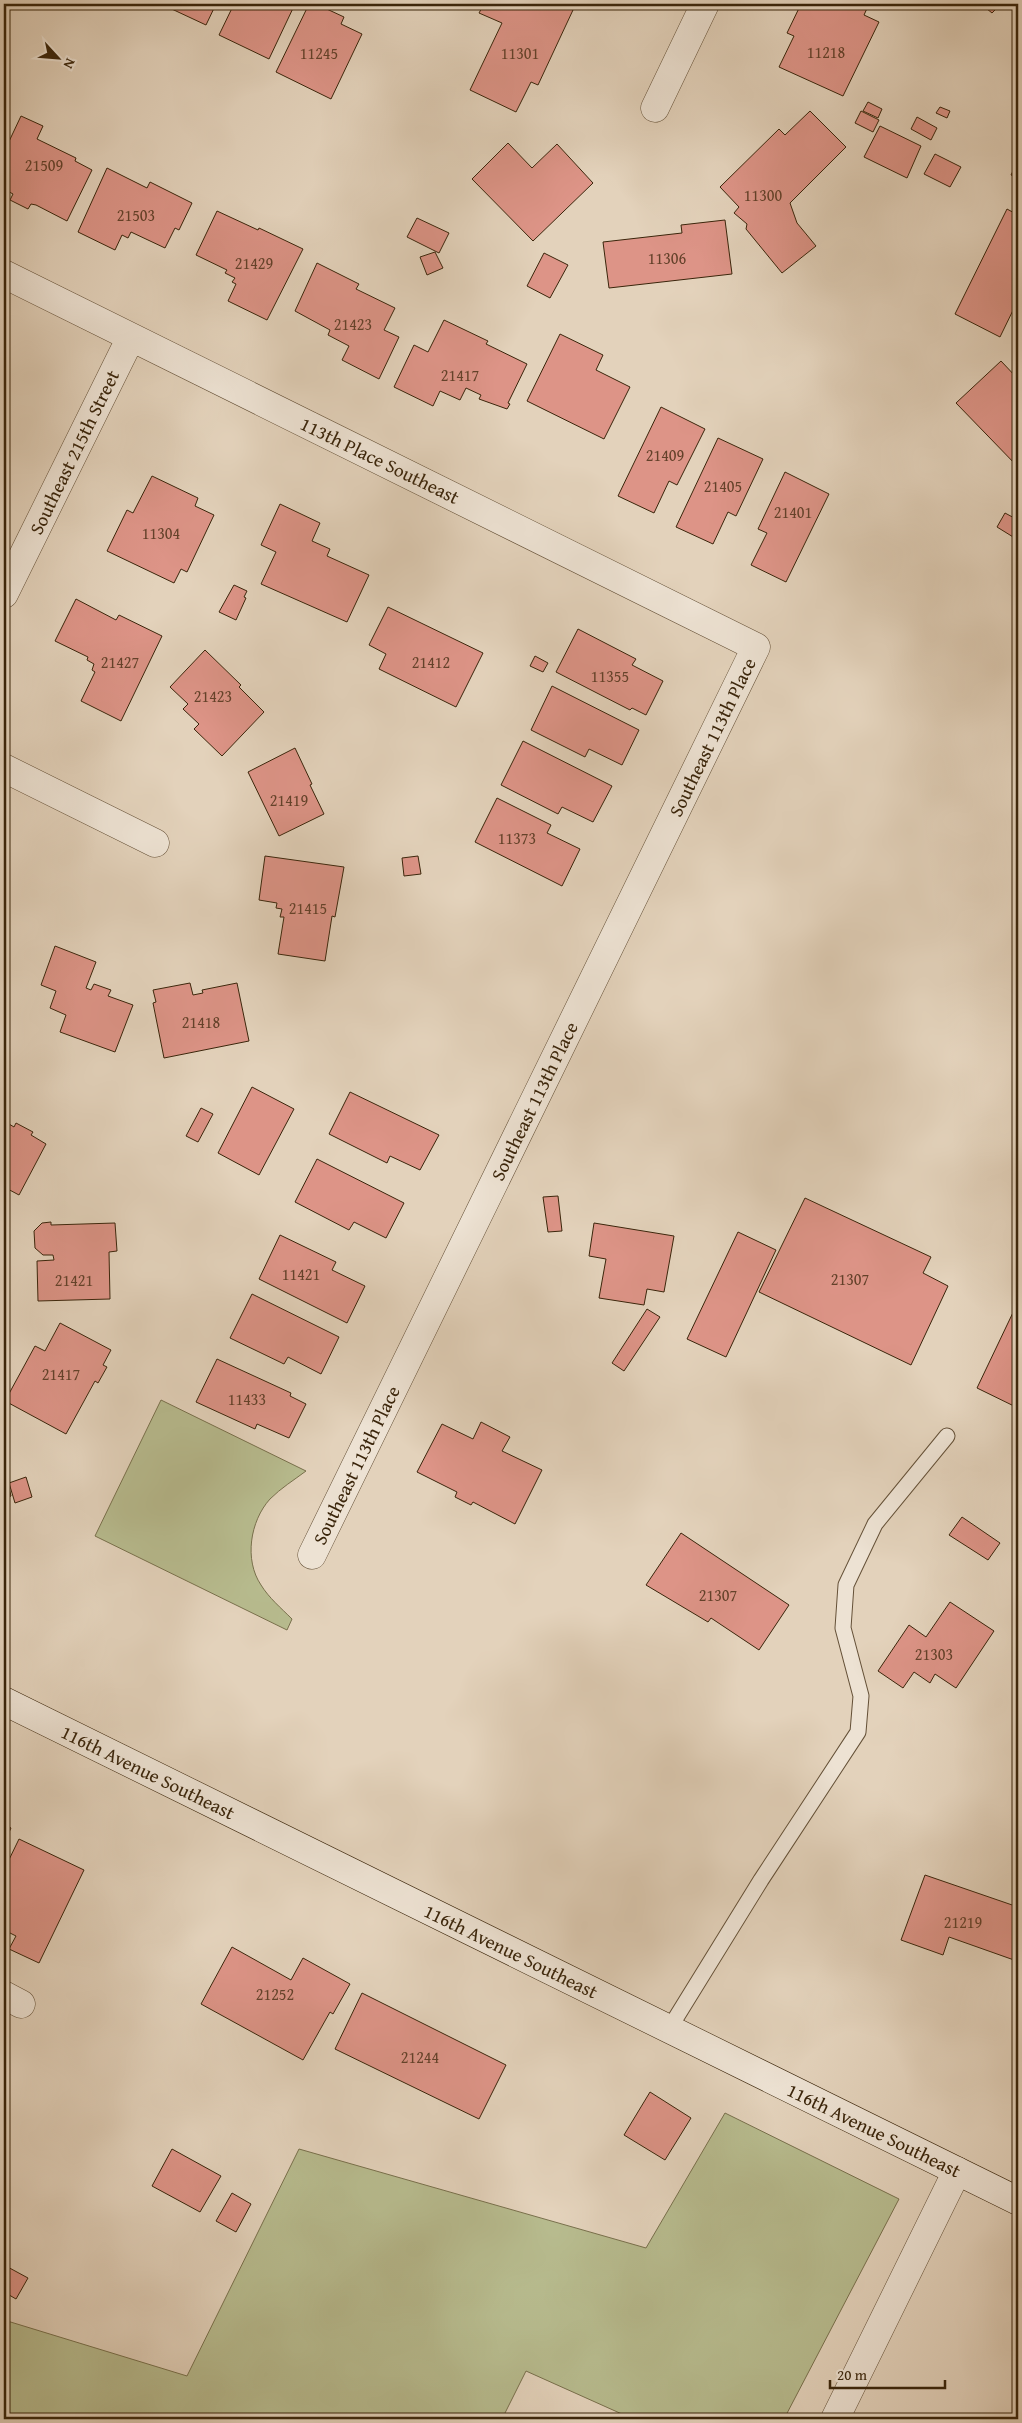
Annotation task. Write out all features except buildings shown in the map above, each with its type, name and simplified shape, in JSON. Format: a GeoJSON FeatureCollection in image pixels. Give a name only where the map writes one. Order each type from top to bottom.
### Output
{"type":"FeatureCollection","features":[{"type":"Feature","properties":{"kind":"street"},"geometry":{"type":"LineString","coordinates":[[655,108],[705,4]]}},
{"type":"Feature","properties":{"kind":"street","name":"113th Place Southeast"},"geometry":{"type":"LineString","coordinates":[[4,274],[756,647]]}},
{"type":"Feature","properties":{"kind":"street","name":"Southeast 215th Street"},"geometry":{"type":"LineString","coordinates":[[4,594],[131,337]]}},
{"type":"Feature","properties":{"kind":"street","name":"Southeast 113th Place"},"geometry":{"type":"LineString","coordinates":[[312,1555],[756,647]]}},
{"type":"Feature","properties":{"kind":"street"},"geometry":{"type":"LineString","coordinates":[[4,768],[155,843]]}},
{"type":"Feature","properties":{"kind":"street","name":"116th Avenue Southeast"},"geometry":{"type":"LineString","coordinates":[[4,1701],[1018,2201]]}},
{"type":"Feature","properties":{"kind":"street"},"geometry":{"type":"LineString","coordinates":[[835,2419],[957,2171]]}},
{"type":"Feature","properties":{"kind":"lane"},"geometry":{"type":"LineString","coordinates":[[669,2029],[761,1880],[858,1732],[861,1696],[843,1628],[846,1584],[875,1524],[946,1436]]}},
{"type":"Feature","properties":{"kind":"green space"},"geometry":{"type":"Polygon","coordinates":[[[161,1400],[306,1471],[270,1499],[263,1508],[254,1529],[252,1541],[252,1564],[256,1575],[275,1603],[292,1619],[287,1630],[95,1536],[161,1400]]]}},
{"type":"Feature","properties":{"kind":"green space"},"geometry":{"type":"Polygon","coordinates":[[[725,2113],[899,2199],[784,2419],[633,2419],[526,2371],[502,2419],[4,2419],[4,2320],[187,2376],[299,2149],[646,2248],[725,2113]]]}}]}
